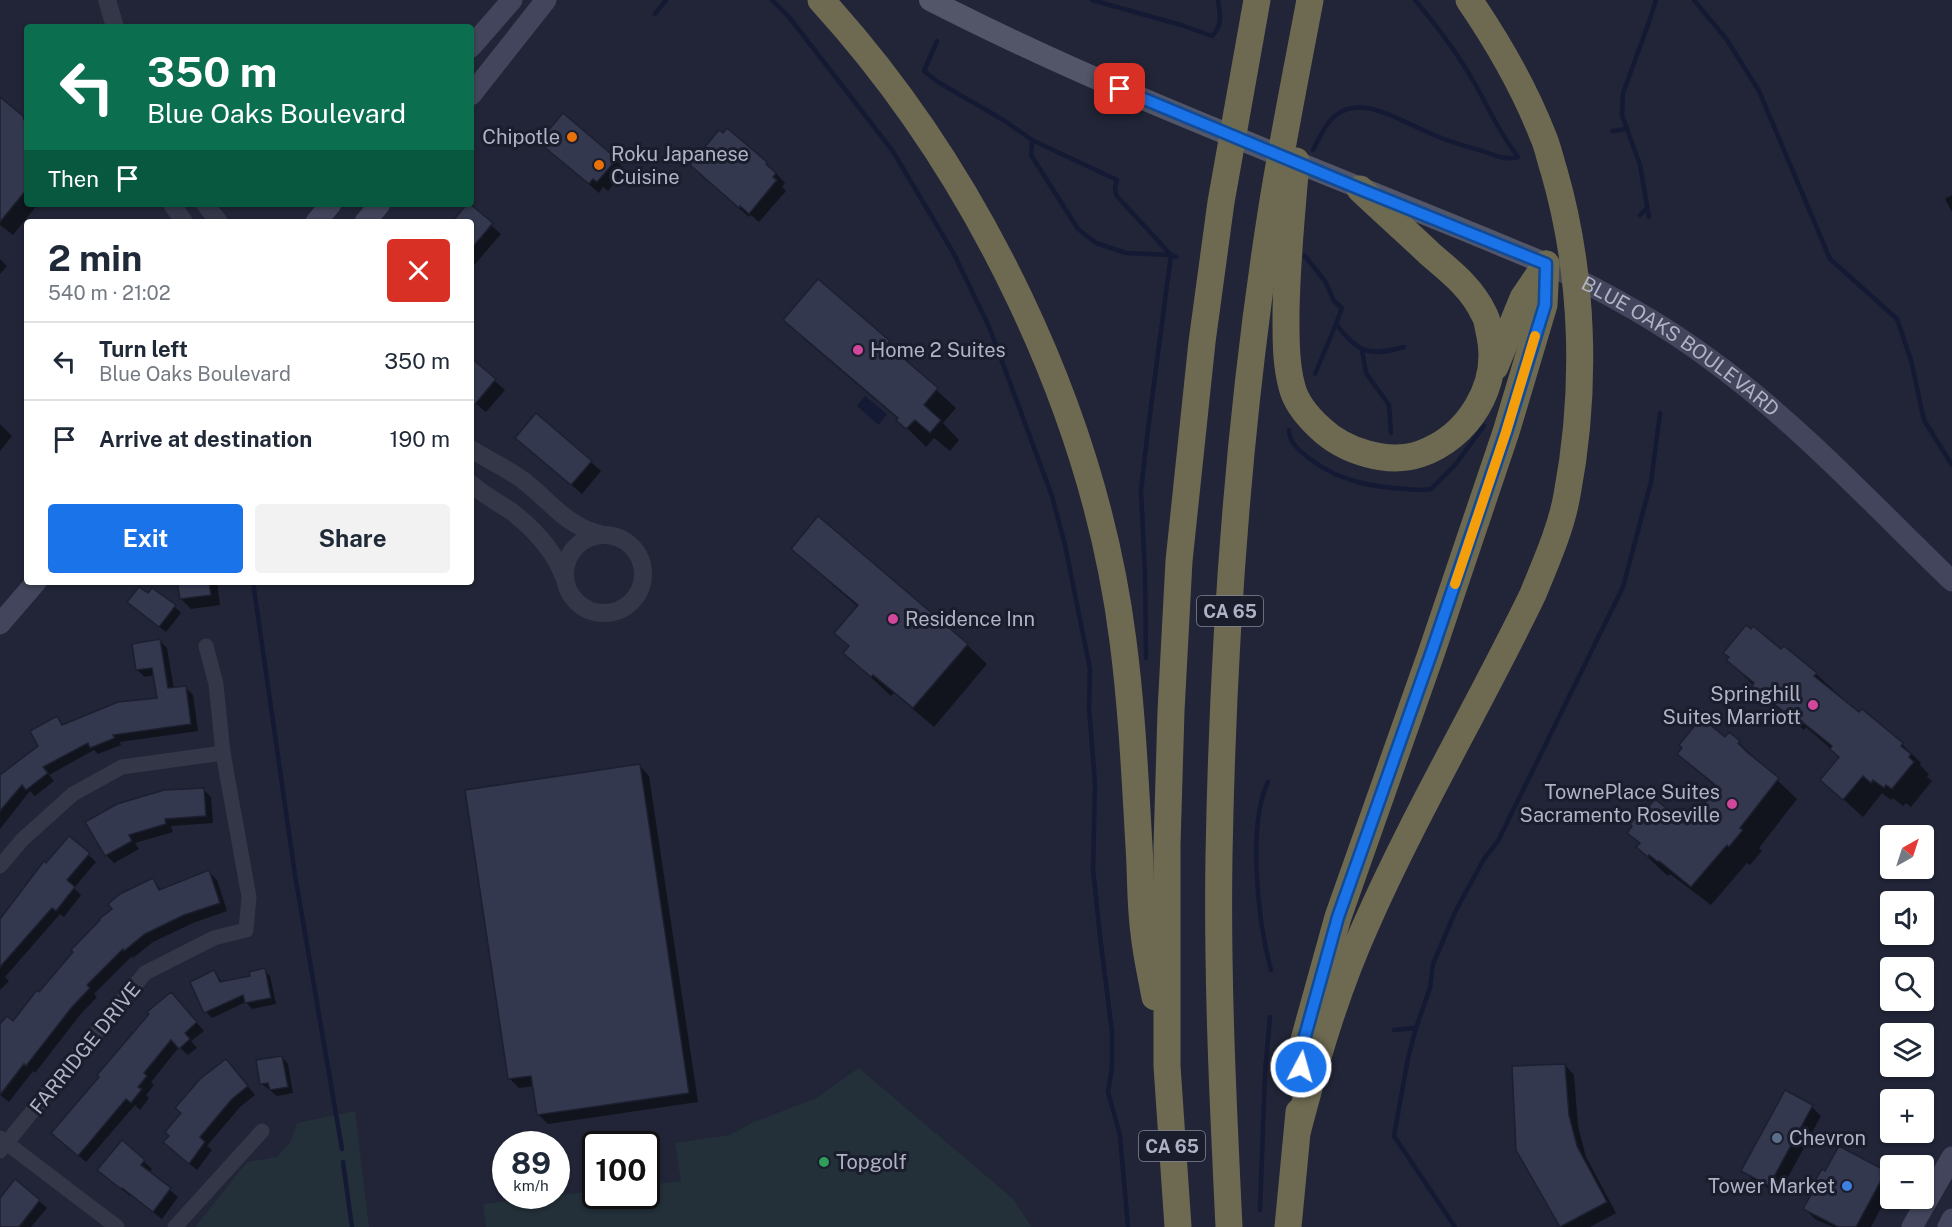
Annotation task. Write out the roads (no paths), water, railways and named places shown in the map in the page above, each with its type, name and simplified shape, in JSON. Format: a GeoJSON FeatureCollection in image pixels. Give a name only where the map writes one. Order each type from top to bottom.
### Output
{"type":"FeatureCollection","features":[{"type":"Feature","properties":{"kind":"highway"},"geometry":{"type":"LineString","coordinates":[[822,0],[852,34],[918,121],[976,214],[1021,300],[1055,381],[1085,467],[1105,540],[1123,639],[1133,734],[1144,933],[1167,1066]]}},
{"type":"Feature","properties":{"kind":"highway","name":"CA 65"},"geometry":{"type":"LineString","coordinates":[[1178,1227],[1167,1066],[1167,845],[1179,561],[1202,342],[1218,226],[1257,0]]}},
{"type":"Feature","properties":{"kind":"highway"},"geometry":{"type":"LineString","coordinates":[[1298,1129],[1321,1044],[1364,929],[1390,871],[1533,594],[1567,497],[1580,400],[1576,293],[1569,238],[1560,192],[1544,136],[1517,81],[1470,0]]}},
{"type":"Feature","properties":{"kind":"highway"},"geometry":{"type":"LineString","coordinates":[[1310,2],[1286,285],[1286,350],[1292,389],[1306,415],[1328,436],[1359,453],[1389,458],[1420,454],[1445,441],[1468,421],[1481,402],[1523,298],[1548,265]]}},
{"type":"Feature","properties":{"kind":"highway","name":"CA 65"},"geometry":{"type":"LineString","coordinates":[[1229,1227],[1220,1000],[1219,856],[1232,570],[1241,463],[1270,221],[1310,2]]}},
{"type":"Feature","properties":{"kind":"highway"},"geometry":{"type":"LineString","coordinates":[[1350,185],[1469,288],[1485,315],[1493,351],[1491,379]]}},
{"type":"Feature","properties":{"kind":"highway"},"geometry":{"type":"LineString","coordinates":[[1288,1227],[1298,1129],[1302,1047],[1319,979],[1338,917],[1506,432],[1545,305],[1548,265]]}},
{"type":"Feature","properties":{"kind":"main road"},"geometry":{"type":"LineString","coordinates":[[474,44],[512,0]]}},
{"type":"Feature","properties":{"kind":"main road"},"geometry":{"type":"LineString","coordinates":[[474,91],[546,0]]}},
{"type":"Feature","properties":{"kind":"main road","name":"BLUE OAKS BOULEVARD"},"geometry":{"type":"LineString","coordinates":[[930,0],[1004,38],[1181,115],[1548,265],[1642,314],[1712,360],[1773,409],[1952,581]]}},
{"type":"Feature","properties":{"kind":"main road"},"geometry":{"type":"LineString","coordinates":[[318,219],[328,207]]}},
{"type":"Feature","properties":{"kind":"main road"},"geometry":{"type":"LineString","coordinates":[[368,219],[378,207]]}},
{"type":"Feature","properties":{"kind":"main road"},"geometry":{"type":"LineString","coordinates":[[0,624],[33,585]]}},
{"type":"Feature","properties":{"kind":"main road"},"geometry":{"type":"LineString","coordinates":[[1912,1227],[1952,1157]]}},
{"type":"Feature","properties":{"kind":"main road"},"geometry":{"type":"LineString","coordinates":[[1948,1227],[1952,1219]]}},
{"type":"Feature","properties":{"kind":"street"},"geometry":{"type":"LineString","coordinates":[[107,0],[114,24]]}},
{"type":"Feature","properties":{"kind":"street"},"geometry":{"type":"LineString","coordinates":[[207,207],[217,219]]}},
{"type":"Feature","properties":{"kind":"street"},"geometry":{"type":"LineString","coordinates":[[474,451],[524,480],[565,518],[584,531],[620,538],[629,543],[641,560],[643,580],[634,599],[627,606],[608,613],[587,610],[571,597],[558,561],[543,539],[511,512],[484,496],[474,487]]}},
{"type":"Feature","properties":{"kind":"street"},"geometry":{"type":"LineString","coordinates":[[564,577],[567,557],[573,549],[580,541],[600,534]]}},
{"type":"Feature","properties":{"kind":"street"},"geometry":{"type":"LineString","coordinates":[[0,866],[22,840],[73,794],[122,767],[223,753],[216,684],[206,646]]}},
{"type":"Feature","properties":{"kind":"street","name":"FARRIDGE DRIVE"},"geometry":{"type":"LineString","coordinates":[[2,1144],[145,973],[214,938],[246,930],[249,897],[223,753]]}},
{"type":"Feature","properties":{"kind":"street"},"geometry":{"type":"LineString","coordinates":[[175,1227],[262,1131]]}},
{"type":"Feature","properties":{"kind":"street"},"geometry":{"type":"LineString","coordinates":[[2,1144],[117,1227]]}},
{"type":"Feature","properties":{"kind":"water"},"geometry":{"type":"Polygon","coordinates":[[[865,396],[887,414],[879,425],[857,406],[865,396]]]}},
{"type":"Feature","properties":{"kind":"waterway"},"geometry":{"type":"LineString","coordinates":[[655,14],[666,0]]}},
{"type":"Feature","properties":{"kind":"waterway"},"geometry":{"type":"LineString","coordinates":[[772,0],[789,17],[892,150],[954,254],[990,329],[1052,496],[1065,545],[1090,669],[1089,708],[1095,783],[1093,869],[1112,1032],[1112,1068],[1108,1092],[1120,1135],[1128,1227]]}},
{"type":"Feature","properties":{"kind":"waterway"},"geometry":{"type":"LineString","coordinates":[[1092,0],[1212,36],[1219,24],[1218,0]]}},
{"type":"Feature","properties":{"kind":"waterway"},"geometry":{"type":"LineString","coordinates":[[1313,150],[1326,126],[1336,115],[1348,109],[1359,108],[1382,112],[1444,139],[1496,156],[1518,157],[1462,62],[1415,0]]}},
{"type":"Feature","properties":{"kind":"waterway"},"geometry":{"type":"LineString","coordinates":[[1649,217],[1640,165],[1622,115],[1623,93],[1656,0]]}},
{"type":"Feature","properties":{"kind":"waterway"},"geometry":{"type":"LineString","coordinates":[[1694,0],[1727,40],[1759,91],[1830,259],[1897,319],[1911,360],[1924,420],[1952,465]]}},
{"type":"Feature","properties":{"kind":"waterway"},"geometry":{"type":"LineString","coordinates":[[937,41],[924,71],[1032,140],[1117,180],[1116,195],[1171,255]]}},
{"type":"Feature","properties":{"kind":"waterway"},"geometry":{"type":"LineString","coordinates":[[1612,131],[1627,129]]}},
{"type":"Feature","properties":{"kind":"waterway"},"geometry":{"type":"LineString","coordinates":[[1032,140],[1031,155],[1078,229],[1096,243],[1126,253],[1171,255]]}},
{"type":"Feature","properties":{"kind":"waterway"},"geometry":{"type":"LineString","coordinates":[[1640,215],[1647,208]]}},
{"type":"Feature","properties":{"kind":"waterway"},"geometry":{"type":"LineString","coordinates":[[1146,658],[1141,491],[1171,255],[1176,257]]}},
{"type":"Feature","properties":{"kind":"waterway"},"geometry":{"type":"LineString","coordinates":[[1305,256],[1325,281],[1334,301],[1342,308],[1336,324],[1351,341],[1358,347],[1373,352],[1404,347]]}},
{"type":"Feature","properties":{"kind":"waterway"},"geometry":{"type":"LineString","coordinates":[[1315,374],[1336,324]]}},
{"type":"Feature","properties":{"kind":"waterway"},"geometry":{"type":"LineString","coordinates":[[1362,350],[1366,373],[1389,405],[1391,433]]}},
{"type":"Feature","properties":{"kind":"waterway"},"geometry":{"type":"LineString","coordinates":[[1455,1227],[1394,1136],[1408,1058],[1430,988],[1433,964],[1456,910],[1484,859],[1498,841],[1623,587],[1651,482],[1660,413]]}},
{"type":"Feature","properties":{"kind":"waterway"},"geometry":{"type":"LineString","coordinates":[[1289,430],[1289,435],[1299,450],[1336,475],[1363,484],[1422,490],[1431,489],[1455,465],[1484,426]]}},
{"type":"Feature","properties":{"kind":"waterway"},"geometry":{"type":"LineString","coordinates":[[253,585],[295,875],[342,1149]]}},
{"type":"Feature","properties":{"kind":"waterway"},"geometry":{"type":"LineString","coordinates":[[1268,782],[1262,801],[1256,848],[1262,927],[1271,970]]}},
{"type":"Feature","properties":{"kind":"waterway"},"geometry":{"type":"LineString","coordinates":[[1260,1210],[1265,1073],[1270,1017]]}},
{"type":"Feature","properties":{"kind":"waterway"},"geometry":{"type":"LineString","coordinates":[[1394,1030],[1416,1028]]}},
{"type":"Feature","properties":{"kind":"waterway"},"geometry":{"type":"LineString","coordinates":[[343,1162],[352,1227]]}},
{"type":"Feature","properties":{"kind":"place","name":"Chipotle"},"geometry":{"type":"Point","coordinates":[572,137]}},
{"type":"Feature","properties":{"kind":"place","name":"Roku Japanese Cuisine"},"geometry":{"type":"Point","coordinates":[599,165]}},
{"type":"Feature","properties":{"kind":"place","name":"Home 2 Suites"},"geometry":{"type":"Point","coordinates":[858,350]}},
{"type":"Feature","properties":{"kind":"place","name":"Residence Inn"},"geometry":{"type":"Point","coordinates":[893,619]}},
{"type":"Feature","properties":{"kind":"place","name":"Springhill Suites Marriott"},"geometry":{"type":"Point","coordinates":[1813,705]}},
{"type":"Feature","properties":{"kind":"place","name":"TownePlace Suites Sacramento Roseville"},"geometry":{"type":"Point","coordinates":[1732,804]}},
{"type":"Feature","properties":{"kind":"place","name":"Chevron"},"geometry":{"type":"Point","coordinates":[1777,1138]}},
{"type":"Feature","properties":{"kind":"place","name":"Topgolf"},"geometry":{"type":"Point","coordinates":[824,1162]}},
{"type":"Feature","properties":{"kind":"place","name":"Tower Market"},"geometry":{"type":"Point","coordinates":[1847,1186]}}]}
